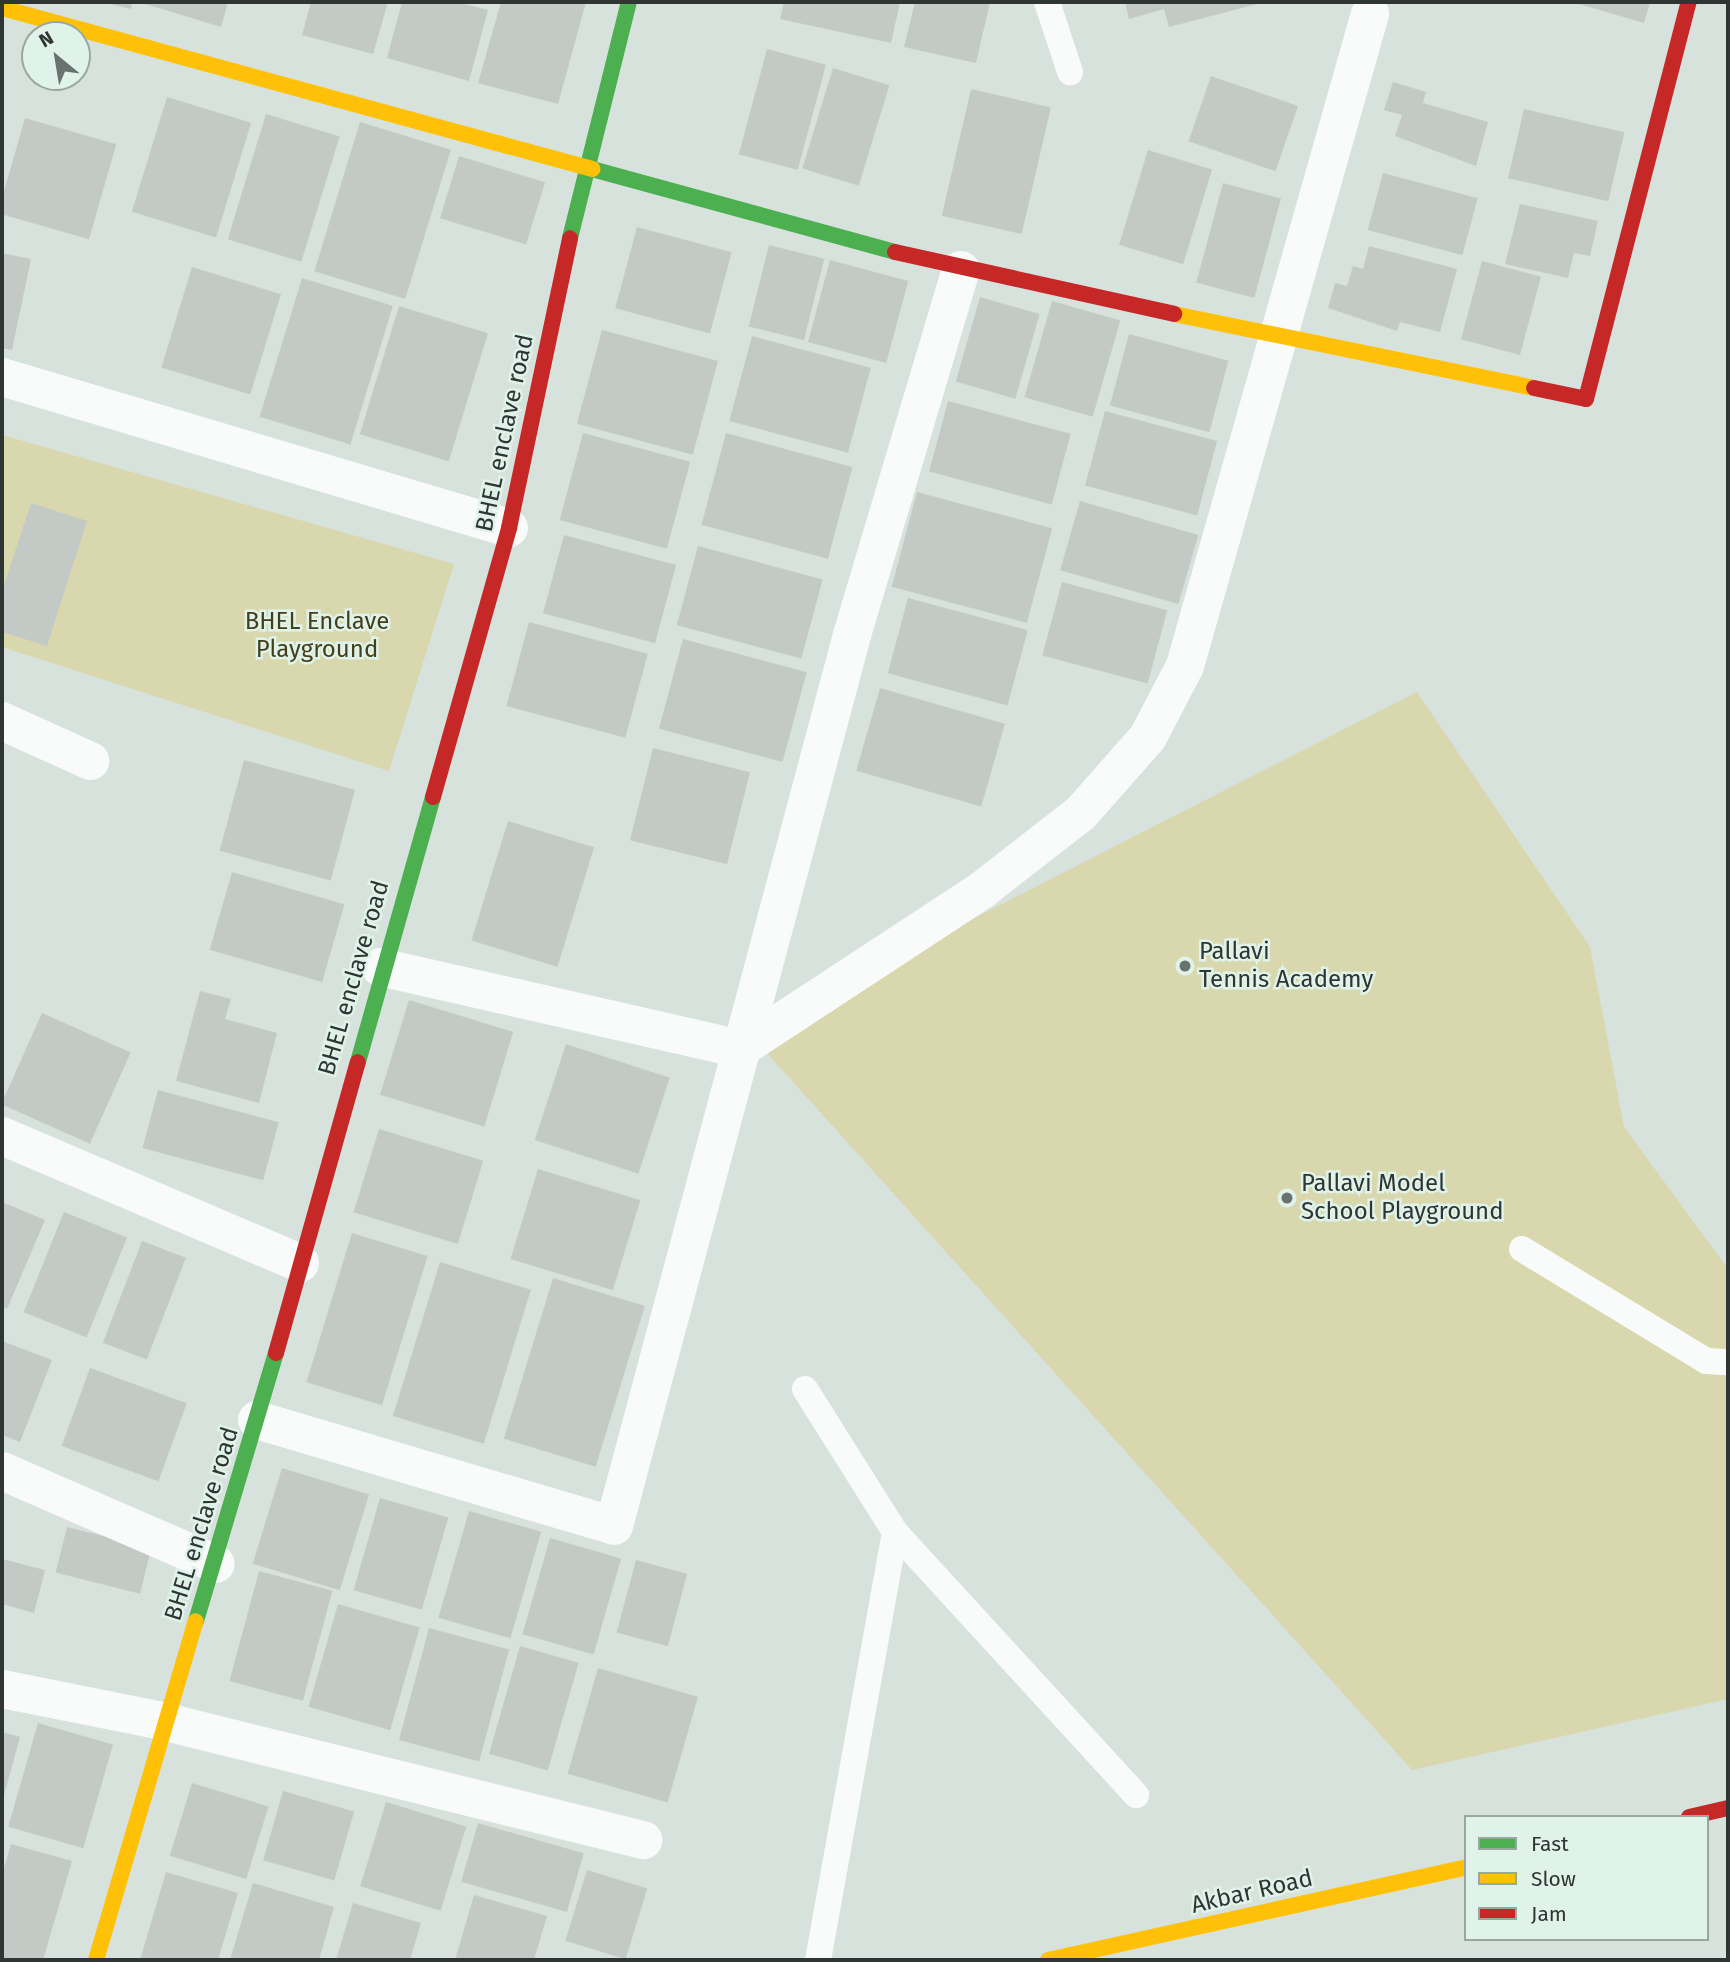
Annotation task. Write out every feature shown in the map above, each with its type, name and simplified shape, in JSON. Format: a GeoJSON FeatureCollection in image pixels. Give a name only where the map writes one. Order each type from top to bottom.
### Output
{"type":"FeatureCollection","features":[{"type":"Feature","properties":{"kind":"street","name":"BHEL enclave road"},"geometry":{"type":"LineString","coordinates":[[96,1960],[162,1721],[216,1564],[380,967],[509,528],[585,168],[629,2]]}},
{"type":"Feature","properties":{"kind":"street"},"geometry":{"type":"LineString","coordinates":[[2,8],[961,270],[1586,399],[1689,2]]}},
{"type":"Feature","properties":{"kind":"street"},"geometry":{"type":"LineString","coordinates":[[380,967],[740,1048],[982,890],[1081,813],[1140,748],[1185,666],[1370,14]]}},
{"type":"Feature","properties":{"kind":"street"},"geometry":{"type":"LineString","coordinates":[[257,1420],[614,1526],[852,635],[961,270]]}},
{"type":"Feature","properties":{"kind":"street"},"geometry":{"type":"LineString","coordinates":[[2,377],[509,528]]}},
{"type":"Feature","properties":{"kind":"street"},"geometry":{"type":"LineString","coordinates":[[2,721],[90,761]]}},
{"type":"Feature","properties":{"kind":"street"},"geometry":{"type":"LineString","coordinates":[[2,1136],[299,1263]]}},
{"type":"Feature","properties":{"kind":"street"},"geometry":{"type":"LineString","coordinates":[[2,1471],[216,1564]]}},
{"type":"Feature","properties":{"kind":"street"},"geometry":{"type":"LineString","coordinates":[[2,1689],[162,1721],[643,1840]]}},
{"type":"Feature","properties":{"kind":"street"},"geometry":{"type":"LineString","coordinates":[[1698,1815],[1728,1808]]}},
{"type":"Feature","properties":{"kind":"street","name":"Akbar Road"},"geometry":{"type":"LineString","coordinates":[[1048,1960],[1464,1867]]}},
{"type":"Feature","properties":{"kind":"lane"},"geometry":{"type":"LineString","coordinates":[[1047,2],[1070,72]]}},
{"type":"Feature","properties":{"kind":"lane"},"geometry":{"type":"LineString","coordinates":[[1522,1249],[1706,1361],[1728,1363]]}},
{"type":"Feature","properties":{"kind":"lane"},"geometry":{"type":"LineString","coordinates":[[805,1389],[895,1532],[1136,1795]]}},
{"type":"Feature","properties":{"kind":"lane"},"geometry":{"type":"LineString","coordinates":[[818,1960],[895,1532]]}},
{"type":"Feature","properties":{"kind":"green space","name":"BHEL Enclave Playground"},"geometry":{"type":"Polygon","coordinates":[[[2,435],[454,564],[389,771],[2,647],[2,435]]]}},
{"type":"Feature","properties":{"kind":"green space","name":"Pallavi Model School Playground"},"geometry":{"type":"Polygon","coordinates":[[[1417,692],[1590,947],[1624,1127],[1728,1269],[1728,1699],[1412,1770],[749,1033],[1417,692]]]}},
{"type":"Feature","properties":{"kind":"building"},"geometry":{"type":"Polygon","coordinates":[[[103,2],[132,2],[131,9],[103,2]]]}},
{"type":"Feature","properties":{"kind":"building"},"geometry":{"type":"Polygon","coordinates":[[[139,2],[228,2],[221,27],[139,2]]]}},
{"type":"Feature","properties":{"kind":"building"},"geometry":{"type":"Polygon","coordinates":[[[311,2],[388,2],[373,54],[302,35],[311,2]]]}},
{"type":"Feature","properties":{"kind":"building"},"geometry":{"type":"Polygon","coordinates":[[[402,2],[457,2],[488,10],[469,81],[387,58],[402,2]]]}},
{"type":"Feature","properties":{"kind":"building"},"geometry":{"type":"Polygon","coordinates":[[[501,2],[586,2],[558,104],[478,83],[501,2]]]}},
{"type":"Feature","properties":{"kind":"building"},"geometry":{"type":"Polygon","coordinates":[[[784,2],[900,2],[891,43],[780,19],[784,2]]]}},
{"type":"Feature","properties":{"kind":"building"},"geometry":{"type":"Polygon","coordinates":[[[915,2],[990,2],[976,63],[904,47],[915,2]]]}},
{"type":"Feature","properties":{"kind":"building"},"geometry":{"type":"Polygon","coordinates":[[[1125,2],[1261,3],[1169,27],[1164,9],[1129,19],[1125,2]]]}},
{"type":"Feature","properties":{"kind":"building"},"geometry":{"type":"Polygon","coordinates":[[[1572,2],[1650,2],[1644,23],[1572,2]]]}},
{"type":"Feature","properties":{"kind":"building"},"geometry":{"type":"Polygon","coordinates":[[[767,49],[826,65],[798,170],[739,154],[767,49]]]}},
{"type":"Feature","properties":{"kind":"building"},"geometry":{"type":"Polygon","coordinates":[[[833,68],[889,85],[859,186],[802,168],[833,68]]]}},
{"type":"Feature","properties":{"kind":"building"},"geometry":{"type":"Polygon","coordinates":[[[1211,76],[1298,106],[1276,171],[1189,141],[1211,76]]]}},
{"type":"Feature","properties":{"kind":"building"},"geometry":{"type":"Polygon","coordinates":[[[1393,82],[1426,92],[1423,103],[1488,122],[1476,166],[1395,136],[1402,115],[1384,110],[1393,82]]]}},
{"type":"Feature","properties":{"kind":"building"},"geometry":{"type":"Polygon","coordinates":[[[971,89],[1051,107],[1022,234],[942,216],[971,89]]]}},
{"type":"Feature","properties":{"kind":"building"},"geometry":{"type":"Polygon","coordinates":[[[167,97],[251,123],[216,237],[132,212],[167,97]]]}},
{"type":"Feature","properties":{"kind":"building"},"geometry":{"type":"Polygon","coordinates":[[[1524,109],[1624,132],[1608,201],[1508,178],[1524,109]]]}},
{"type":"Feature","properties":{"kind":"building"},"geometry":{"type":"Polygon","coordinates":[[[266,114],[340,137],[301,262],[228,239],[266,114]]]}},
{"type":"Feature","properties":{"kind":"building"},"geometry":{"type":"Polygon","coordinates":[[[25,118],[116,144],[89,239],[2,214],[2,198],[25,118]]]}},
{"type":"Feature","properties":{"kind":"building"},"geometry":{"type":"Polygon","coordinates":[[[360,122],[451,150],[405,299],[314,271],[360,122]]]}},
{"type":"Feature","properties":{"kind":"building"},"geometry":{"type":"Polygon","coordinates":[[[1148,150],[1212,170],[1183,264],[1119,245],[1148,150]]]}},
{"type":"Feature","properties":{"kind":"building"},"geometry":{"type":"Polygon","coordinates":[[[459,156],[545,182],[526,244],[440,218],[459,156]]]}},
{"type":"Feature","properties":{"kind":"building"},"geometry":{"type":"Polygon","coordinates":[[[1383,173],[1478,198],[1462,255],[1368,230],[1383,173]]]}},
{"type":"Feature","properties":{"kind":"building"},"geometry":{"type":"Polygon","coordinates":[[[1223,183],[1281,199],[1254,298],[1196,282],[1223,183]]]}},
{"type":"Feature","properties":{"kind":"building"},"geometry":{"type":"Polygon","coordinates":[[[1520,204],[1598,221],[1590,256],[1574,253],[1568,278],[1505,264],[1520,204]]]}},
{"type":"Feature","properties":{"kind":"building"},"geometry":{"type":"Polygon","coordinates":[[[637,227],[732,252],[710,334],[615,308],[637,227]]]}},
{"type":"Feature","properties":{"kind":"building"},"geometry":{"type":"Polygon","coordinates":[[[769,245],[824,259],[804,340],[749,327],[769,245]]]}},
{"type":"Feature","properties":{"kind":"building"},"geometry":{"type":"Polygon","coordinates":[[[1369,246],[1457,269],[1440,332],[1400,322],[1397,331],[1328,308],[1335,283],[1347,286],[1353,266],[1363,269],[1369,246]]]}},
{"type":"Feature","properties":{"kind":"building"},"geometry":{"type":"Polygon","coordinates":[[[2,253],[31,259],[12,350],[2,348],[2,253]]]}},
{"type":"Feature","properties":{"kind":"building"},"geometry":{"type":"Polygon","coordinates":[[[830,260],[908,281],[886,363],[808,342],[830,260]]]}},
{"type":"Feature","properties":{"kind":"building"},"geometry":{"type":"Polygon","coordinates":[[[1482,261],[1541,277],[1520,355],[1461,339],[1482,261]]]}},
{"type":"Feature","properties":{"kind":"building"},"geometry":{"type":"Polygon","coordinates":[[[192,267],[281,294],[250,395],[161,367],[192,267]]]}},
{"type":"Feature","properties":{"kind":"building"},"geometry":{"type":"Polygon","coordinates":[[[302,278],[393,306],[350,444],[260,417],[302,278]]]}},
{"type":"Feature","properties":{"kind":"building"},"geometry":{"type":"Polygon","coordinates":[[[980,297],[1040,314],[1015,399],[956,382],[980,297]]]}},
{"type":"Feature","properties":{"kind":"building"},"geometry":{"type":"Polygon","coordinates":[[[1052,301],[1120,321],[1093,417],[1024,397],[1052,301]]]}},
{"type":"Feature","properties":{"kind":"building"},"geometry":{"type":"Polygon","coordinates":[[[399,306],[488,333],[449,461],[360,434],[399,306]]]}},
{"type":"Feature","properties":{"kind":"building"},"geometry":{"type":"Polygon","coordinates":[[[602,330],[718,361],[693,455],[577,424],[602,330]]]}},
{"type":"Feature","properties":{"kind":"building"},"geometry":{"type":"Polygon","coordinates":[[[1129,334],[1228,361],[1209,432],[1110,405],[1129,334]]]}},
{"type":"Feature","properties":{"kind":"building"},"geometry":{"type":"Polygon","coordinates":[[[752,336],[871,368],[848,453],[729,421],[752,336]]]}},
{"type":"Feature","properties":{"kind":"building"},"geometry":{"type":"Polygon","coordinates":[[[948,401],[1071,434],[1052,504],[929,472],[948,401]]]}},
{"type":"Feature","properties":{"kind":"building"},"geometry":{"type":"Polygon","coordinates":[[[1105,411],[1217,441],[1197,515],[1085,485],[1105,411]]]}},
{"type":"Feature","properties":{"kind":"building"},"geometry":{"type":"Polygon","coordinates":[[[583,433],[690,462],[667,549],[560,520],[583,433]]]}},
{"type":"Feature","properties":{"kind":"building"},"geometry":{"type":"Polygon","coordinates":[[[726,433],[853,467],[828,559],[701,525],[726,433]]]}},
{"type":"Feature","properties":{"kind":"building"},"geometry":{"type":"Polygon","coordinates":[[[917,492],[1052,528],[1027,623],[892,587],[917,492]]]}},
{"type":"Feature","properties":{"kind":"building"},"geometry":{"type":"Polygon","coordinates":[[[1080,501],[1198,535],[1178,604],[1060,570],[1080,501]]]}},
{"type":"Feature","properties":{"kind":"building"},"geometry":{"type":"Polygon","coordinates":[[[31,503],[87,521],[47,646],[2,632],[2,591],[31,503]]]}},
{"type":"Feature","properties":{"kind":"building"},"geometry":{"type":"Polygon","coordinates":[[[564,535],[676,565],[655,643],[543,613],[564,535]]]}},
{"type":"Feature","properties":{"kind":"building"},"geometry":{"type":"Polygon","coordinates":[[[698,546],[823,579],[801,659],[677,625],[698,546]]]}},
{"type":"Feature","properties":{"kind":"building"},"geometry":{"type":"Polygon","coordinates":[[[1062,582],[1167,610],[1148,684],[1042,655],[1062,582]]]}},
{"type":"Feature","properties":{"kind":"building"},"geometry":{"type":"Polygon","coordinates":[[[908,598],[1028,630],[1008,705],[888,673],[908,598]]]}},
{"type":"Feature","properties":{"kind":"building"},"geometry":{"type":"Polygon","coordinates":[[[529,622],[648,654],[625,738],[506,706],[529,622]]]}},
{"type":"Feature","properties":{"kind":"building"},"geometry":{"type":"Polygon","coordinates":[[[683,639],[807,672],[783,762],[659,729],[683,639]]]}},
{"type":"Feature","properties":{"kind":"building"},"geometry":{"type":"Polygon","coordinates":[[[880,688],[1005,724],[981,807],[856,771],[880,688]]]}},
{"type":"Feature","properties":{"kind":"building"},"geometry":{"type":"Polygon","coordinates":[[[653,748],[750,772],[727,864],[630,840],[653,748]]]}},
{"type":"Feature","properties":{"kind":"building"},"geometry":{"type":"Polygon","coordinates":[[[244,760],[355,790],[331,881],[220,851],[244,760]]]}},
{"type":"Feature","properties":{"kind":"building"},"geometry":{"type":"Polygon","coordinates":[[[508,821],[594,847],[558,967],[471,941],[508,821]]]}},
{"type":"Feature","properties":{"kind":"building"},"geometry":{"type":"Polygon","coordinates":[[[232,872],[344,904],[322,982],[210,950],[232,872]]]}},
{"type":"Feature","properties":{"kind":"building"},"geometry":{"type":"Polygon","coordinates":[[[200,991],[231,999],[225,1019],[277,1033],[259,1103],[176,1081],[200,991]]]}},
{"type":"Feature","properties":{"kind":"building"},"geometry":{"type":"Polygon","coordinates":[[[409,1000],[513,1032],[484,1127],[380,1095],[409,1000]]]}},
{"type":"Feature","properties":{"kind":"building"},"geometry":{"type":"Polygon","coordinates":[[[42,1013],[131,1052],[90,1144],[2,1105],[42,1013]]]}},
{"type":"Feature","properties":{"kind":"building"},"geometry":{"type":"Polygon","coordinates":[[[566,1044],[670,1078],[638,1174],[535,1140],[566,1044]]]}},
{"type":"Feature","properties":{"kind":"building"},"geometry":{"type":"Polygon","coordinates":[[[158,1090],[279,1122],[263,1180],[142,1148],[158,1090]]]}},
{"type":"Feature","properties":{"kind":"building"},"geometry":{"type":"Polygon","coordinates":[[[379,1129],[483,1161],[458,1244],[354,1212],[379,1129]]]}},
{"type":"Feature","properties":{"kind":"building"},"geometry":{"type":"Polygon","coordinates":[[[538,1169],[640,1200],[613,1290],[511,1259],[538,1169]]]}},
{"type":"Feature","properties":{"kind":"building"},"geometry":{"type":"Polygon","coordinates":[[[2,1202],[45,1220],[7,1309],[2,1307],[2,1202]]]}},
{"type":"Feature","properties":{"kind":"building"},"geometry":{"type":"Polygon","coordinates":[[[64,1212],[127,1237],[87,1338],[24,1312],[64,1212]]]}},
{"type":"Feature","properties":{"kind":"building"},"geometry":{"type":"Polygon","coordinates":[[[352,1233],[428,1256],[382,1405],[306,1382],[352,1233]]]}},
{"type":"Feature","properties":{"kind":"building"},"geometry":{"type":"Polygon","coordinates":[[[142,1241],[186,1258],[147,1360],[103,1343],[142,1241]]]}},
{"type":"Feature","properties":{"kind":"building"},"geometry":{"type":"Polygon","coordinates":[[[440,1262],[531,1290],[484,1444],[393,1416],[440,1262]]]}},
{"type":"Feature","properties":{"kind":"building"},"geometry":{"type":"Polygon","coordinates":[[[553,1278],[645,1306],[596,1467],[504,1439],[553,1278]]]}},
{"type":"Feature","properties":{"kind":"building"},"geometry":{"type":"Polygon","coordinates":[[[2,1341],[52,1360],[20,1442],[2,1435],[2,1341]]]}},
{"type":"Feature","properties":{"kind":"building"},"geometry":{"type":"Polygon","coordinates":[[[90,1368],[187,1403],[158,1481],[62,1446],[90,1368]]]}},
{"type":"Feature","properties":{"kind":"building"},"geometry":{"type":"Polygon","coordinates":[[[282,1468],[369,1495],[340,1590],[253,1564],[282,1468]]]}},
{"type":"Feature","properties":{"kind":"building"},"geometry":{"type":"Polygon","coordinates":[[[380,1498],[448,1518],[422,1610],[354,1590],[380,1498]]]}},
{"type":"Feature","properties":{"kind":"building"},"geometry":{"type":"Polygon","coordinates":[[[469,1511],[541,1532],[510,1638],[438,1618],[469,1511]]]}},
{"type":"Feature","properties":{"kind":"building"},"geometry":{"type":"Polygon","coordinates":[[[67,1527],[151,1548],[140,1594],[56,1573],[67,1527]]]}},
{"type":"Feature","properties":{"kind":"building"},"geometry":{"type":"Polygon","coordinates":[[[550,1538],[621,1558],[594,1655],[522,1634],[550,1538]]]}},
{"type":"Feature","properties":{"kind":"building"},"geometry":{"type":"Polygon","coordinates":[[[2,1559],[45,1570],[34,1613],[2,1604],[2,1559]]]}},
{"type":"Feature","properties":{"kind":"building"},"geometry":{"type":"Polygon","coordinates":[[[636,1560],[687,1574],[668,1646],[617,1632],[636,1560]]]}},
{"type":"Feature","properties":{"kind":"building"},"geometry":{"type":"Polygon","coordinates":[[[259,1571],[332,1591],[303,1701],[229,1681],[259,1571]]]}},
{"type":"Feature","properties":{"kind":"building"},"geometry":{"type":"Polygon","coordinates":[[[338,1604],[420,1627],[390,1730],[309,1707],[338,1604]]]}},
{"type":"Feature","properties":{"kind":"building"},"geometry":{"type":"Polygon","coordinates":[[[429,1628],[509,1649],[479,1762],[399,1740],[429,1628]]]}},
{"type":"Feature","properties":{"kind":"building"},"geometry":{"type":"Polygon","coordinates":[[[520,1646],[579,1663],[548,1770],[489,1754],[520,1646]]]}},
{"type":"Feature","properties":{"kind":"building"},"geometry":{"type":"Polygon","coordinates":[[[598,1668],[698,1697],[668,1802],[568,1774],[598,1668]]]}},
{"type":"Feature","properties":{"kind":"building"},"geometry":{"type":"Polygon","coordinates":[[[38,1723],[113,1744],[83,1848],[8,1827],[38,1723]]]}},
{"type":"Feature","properties":{"kind":"building"},"geometry":{"type":"Polygon","coordinates":[[[2,1732],[20,1737],[3,1799],[2,1799],[2,1732]]]}},
{"type":"Feature","properties":{"kind":"building"},"geometry":{"type":"Polygon","coordinates":[[[192,1783],[269,1806],[246,1879],[170,1856],[192,1783]]]}},
{"type":"Feature","properties":{"kind":"building"},"geometry":{"type":"Polygon","coordinates":[[[283,1791],[354,1811],[334,1881],[263,1860],[283,1791]]]}},
{"type":"Feature","properties":{"kind":"building"},"geometry":{"type":"Polygon","coordinates":[[[386,1802],[466,1827],[441,1911],[360,1886],[386,1802]]]}},
{"type":"Feature","properties":{"kind":"building"},"geometry":{"type":"Polygon","coordinates":[[[478,1823],[584,1853],[567,1912],[461,1882],[478,1823]]]}},
{"type":"Feature","properties":{"kind":"building"},"geometry":{"type":"Polygon","coordinates":[[[11,1844],[72,1861],[43,1960],[2,1960],[2,1875],[11,1844]]]}},
{"type":"Feature","properties":{"kind":"building"},"geometry":{"type":"Polygon","coordinates":[[[587,1870],[647,1888],[626,1959],[565,1941],[587,1870]]]}},
{"type":"Feature","properties":{"kind":"building"},"geometry":{"type":"Polygon","coordinates":[[[166,1872],[238,1893],[218,1960],[140,1960],[166,1872]]]}},
{"type":"Feature","properties":{"kind":"building"},"geometry":{"type":"Polygon","coordinates":[[[253,1883],[334,1907],[319,1960],[230,1960],[253,1883]]]}},
{"type":"Feature","properties":{"kind":"building"},"geometry":{"type":"Polygon","coordinates":[[[474,1895],[547,1916],[534,1960],[455,1960],[474,1895]]]}},
{"type":"Feature","properties":{"kind":"building"},"geometry":{"type":"Polygon","coordinates":[[[353,1903],[421,1923],[410,1960],[336,1960],[353,1903]]]}},
{"type":"Feature","properties":{"kind":"traffic: fast"},"geometry":{"type":"LineString","coordinates":[[570,238],[629,2]]}},
{"type":"Feature","properties":{"kind":"traffic: fast"},"geometry":{"type":"LineString","coordinates":[[592,169],[895,252]]}},
{"type":"Feature","properties":{"kind":"traffic: fast"},"geometry":{"type":"LineString","coordinates":[[358,1062],[433,797]]}},
{"type":"Feature","properties":{"kind":"traffic: fast"},"geometry":{"type":"LineString","coordinates":[[196,1621],[276,1353]]}},
{"type":"Feature","properties":{"kind":"traffic: slow"},"geometry":{"type":"LineString","coordinates":[[2,8],[592,169]]}},
{"type":"Feature","properties":{"kind":"traffic: slow"},"geometry":{"type":"LineString","coordinates":[[1174,314],[1534,388]]}},
{"type":"Feature","properties":{"kind":"traffic: slow"},"geometry":{"type":"LineString","coordinates":[[96,1960],[196,1621]]}},
{"type":"Feature","properties":{"kind":"traffic: slow"},"geometry":{"type":"LineString","coordinates":[[1048,1960],[1464,1867]]}},
{"type":"Feature","properties":{"kind":"traffic: jam"},"geometry":{"type":"LineString","coordinates":[[1534,388],[1586,399],[1689,2]]}},
{"type":"Feature","properties":{"kind":"traffic: jam"},"geometry":{"type":"LineString","coordinates":[[433,797],[509,528],[570,238]]}},
{"type":"Feature","properties":{"kind":"traffic: jam"},"geometry":{"type":"LineString","coordinates":[[895,252],[1174,314]]}},
{"type":"Feature","properties":{"kind":"traffic: jam"},"geometry":{"type":"LineString","coordinates":[[276,1353],[358,1062]]}},
{"type":"Feature","properties":{"kind":"traffic: jam"},"geometry":{"type":"LineString","coordinates":[[1698,1815],[1728,1808]]}},
{"type":"Feature","properties":{"kind":"place","name":"Pallavi Tennis Academy"},"geometry":{"type":"Point","coordinates":[1185,966]}},
{"type":"Feature","properties":{"kind":"place","name":"Pallavi Model School Playground"},"geometry":{"type":"Point","coordinates":[1287,1198]}}]}
